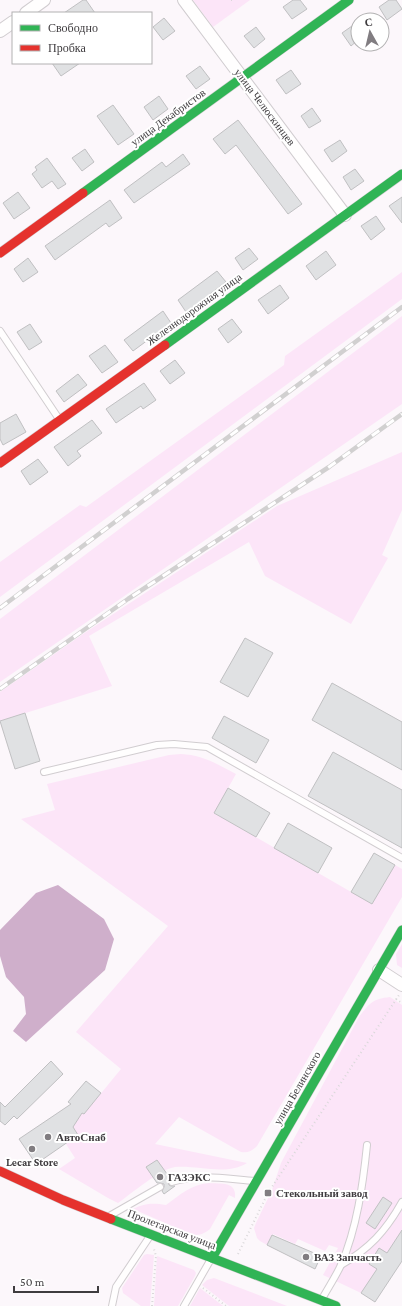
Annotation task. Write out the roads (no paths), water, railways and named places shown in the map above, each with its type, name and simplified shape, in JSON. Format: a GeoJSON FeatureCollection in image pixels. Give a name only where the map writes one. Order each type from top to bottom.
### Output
{"type":"FeatureCollection","features":[{"type":"Feature","properties":{"kind":"street"},"geometry":{"type":"LineString","coordinates":[[27,12],[44,0]]}},
{"type":"Feature","properties":{"kind":"street","name":"улица Челюскинцев"},"geometry":{"type":"LineString","coordinates":[[184,0],[345,215]]}},
{"type":"Feature","properties":{"kind":"street","name":"улица Декабристов"},"geometry":{"type":"LineString","coordinates":[[0,253],[349,0]]}},
{"type":"Feature","properties":{"kind":"street"},"geometry":{"type":"LineString","coordinates":[[0,31],[12,23]]}},
{"type":"Feature","properties":{"kind":"street","name":"Железнодорожная улица"},"geometry":{"type":"LineString","coordinates":[[0,464],[402,174]]}},
{"type":"Feature","properties":{"kind":"street","name":"улица Белинского"},"geometry":{"type":"LineString","coordinates":[[212,1258],[402,930]]}},
{"type":"Feature","properties":{"kind":"street"},"geometry":{"type":"LineString","coordinates":[[379,970],[402,985]]}},
{"type":"Feature","properties":{"kind":"street","name":"Пролетарская улица"},"geometry":{"type":"LineString","coordinates":[[0,1171],[63,1200],[107,1218],[212,1258],[320,1303],[336,1306]]}},
{"type":"Feature","properties":{"kind":"lane"},"geometry":{"type":"LineString","coordinates":[[0,331],[59,421]]}},
{"type":"Feature","properties":{"kind":"lane"},"geometry":{"type":"LineString","coordinates":[[44,772],[157,745],[174,744],[207,748],[402,858]]}},
{"type":"Feature","properties":{"kind":"lane"},"geometry":{"type":"LineString","coordinates":[[320,1303],[341,1265],[349,1242],[360,1200],[367,1145]]}},
{"type":"Feature","properties":{"kind":"lane"},"geometry":{"type":"LineString","coordinates":[[172,1182],[183,1178],[201,1177],[257,1181]]}},
{"type":"Feature","properties":{"kind":"lane"},"geometry":{"type":"LineString","coordinates":[[107,1218],[160,1187]]}},
{"type":"Feature","properties":{"kind":"lane"},"geometry":{"type":"LineString","coordinates":[[341,1265],[355,1257],[374,1241],[392,1219],[402,1202]]}},
{"type":"Feature","properties":{"kind":"lane"},"geometry":{"type":"LineString","coordinates":[[112,1306],[116,1287],[151,1235]]}},
{"type":"Feature","properties":{"kind":"lane"},"geometry":{"type":"LineString","coordinates":[[184,1306],[212,1258]]}},
{"type":"Feature","properties":{"kind":"railway"},"geometry":{"type":"LineString","coordinates":[[0,608],[402,307]]}},
{"type":"Feature","properties":{"kind":"railway"},"geometry":{"type":"LineString","coordinates":[[0,689],[128,599],[329,467],[402,414]]}},
{"type":"Feature","properties":{"kind":"place","name":"АвтоСнаб"},"geometry":{"type":"Point","coordinates":[48,1137]}},
{"type":"Feature","properties":{"kind":"place","name":"Lecar Store"},"geometry":{"type":"Point","coordinates":[32,1149]}},
{"type":"Feature","properties":{"kind":"place","name":"ГАЗЭКС"},"geometry":{"type":"Point","coordinates":[160,1177]}},
{"type":"Feature","properties":{"kind":"place","name":"Стекольный завод"},"geometry":{"type":"Point","coordinates":[268,1193]}},
{"type":"Feature","properties":{"kind":"place","name":"ВАЗ Запчасть"},"geometry":{"type":"Point","coordinates":[306,1257]}}]}
